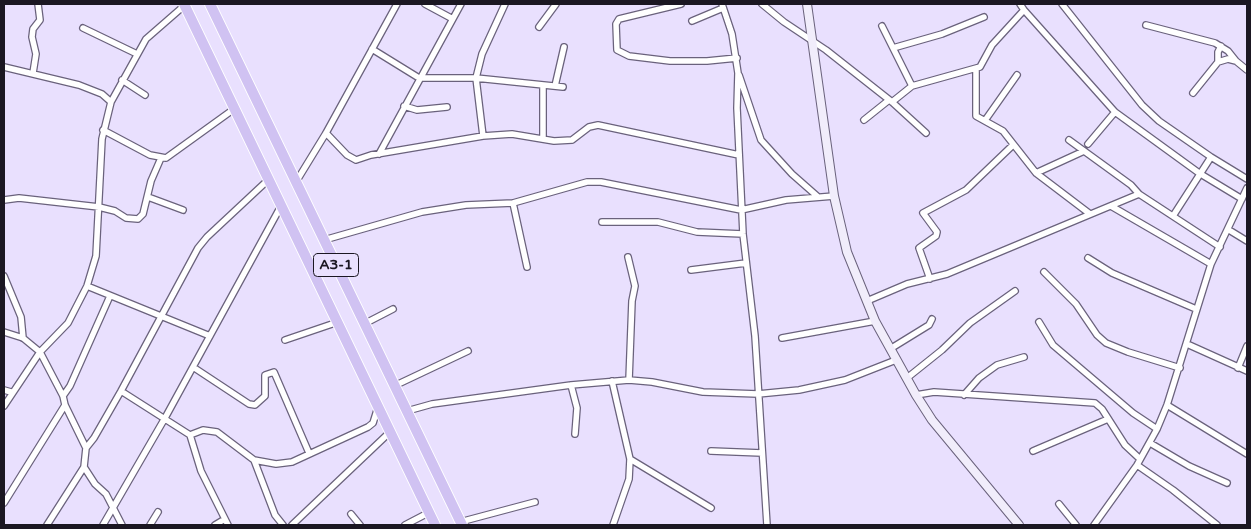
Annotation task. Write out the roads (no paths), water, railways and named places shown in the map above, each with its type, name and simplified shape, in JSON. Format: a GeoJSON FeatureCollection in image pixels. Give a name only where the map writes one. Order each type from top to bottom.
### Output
{"type":"FeatureCollection","features":[{"type":"Feature","properties":{"kind":"highway","name":"A3-1"},"geometry":{"type":"LineString","coordinates":[[210,4],[461,524]]}},
{"type":"Feature","properties":{"kind":"highway","name":"A3-1"},"geometry":{"type":"LineString","coordinates":[[185,5],[434,525]]}},
{"type":"Feature","properties":{"kind":"main road"},"geometry":{"type":"LineString","coordinates":[[807,4],[834,196],[847,252],[875,320],[896,360],[932,420],[1019,525]]}},
{"type":"Feature","properties":{"kind":"street"},"geometry":{"type":"LineString","coordinates":[[33,73],[36,54],[32,37],[34,29],[40,20],[38,4]]}},
{"type":"Feature","properties":{"kind":"street"},"geometry":{"type":"LineString","coordinates":[[296,182],[326,133],[397,4]]}},
{"type":"Feature","properties":{"kind":"street"},"geometry":{"type":"LineString","coordinates":[[425,4],[451,18]]}},
{"type":"Feature","properties":{"kind":"street"},"geometry":{"type":"LineString","coordinates":[[379,154],[451,18],[461,4]]}},
{"type":"Feature","properties":{"kind":"street"},"geometry":{"type":"LineString","coordinates":[[483,136],[476,78],[482,54],[505,4]]}},
{"type":"Feature","properties":{"kind":"street"},"geometry":{"type":"LineString","coordinates":[[539,27],[556,4]]}},
{"type":"Feature","properties":{"kind":"street"},"geometry":{"type":"LineString","coordinates":[[681,4],[619,19],[616,24],[617,50],[629,56],[670,61],[707,61],[737,58]]}},
{"type":"Feature","properties":{"kind":"street"},"geometry":{"type":"LineString","coordinates":[[762,4],[890,100],[926,133]]}},
{"type":"Feature","properties":{"kind":"street"},"geometry":{"type":"LineString","coordinates":[[1020,4],[1115,112],[1199,173],[1242,199]]}},
{"type":"Feature","properties":{"kind":"street"},"geometry":{"type":"LineString","coordinates":[[1062,4],[1142,105],[1159,121],[1210,157],[1247,179]]}},
{"type":"Feature","properties":{"kind":"street"},"geometry":{"type":"LineString","coordinates":[[4,406],[40,352],[68,323],[87,286],[96,256],[103,130],[111,102],[137,54],[157,28],[185,5]]}},
{"type":"Feature","properties":{"kind":"street"},"geometry":{"type":"LineString","coordinates":[[692,21],[723,6],[737,58],[741,210],[756,336],[766,525]]}},
{"type":"Feature","properties":{"kind":"street"},"geometry":{"type":"LineString","coordinates":[[864,120],[912,86],[962,71],[976,69],[984,62],[992,45],[1024,10]]}},
{"type":"Feature","properties":{"kind":"street"},"geometry":{"type":"LineString","coordinates":[[893,48],[942,34],[984,17]]}},
{"type":"Feature","properties":{"kind":"street"},"geometry":{"type":"LineString","coordinates":[[1146,25],[1221,46],[1247,70]]}},
{"type":"Feature","properties":{"kind":"street"},"geometry":{"type":"LineString","coordinates":[[882,26],[912,86]]}},
{"type":"Feature","properties":{"kind":"street"},"geometry":{"type":"LineString","coordinates":[[83,28],[137,54]]}},
{"type":"Feature","properties":{"kind":"street"},"geometry":{"type":"LineString","coordinates":[[1218,62],[1218,52],[1221,46]]}},
{"type":"Feature","properties":{"kind":"street"},"geometry":{"type":"LineString","coordinates":[[554,86],[564,47]]}},
{"type":"Feature","properties":{"kind":"street"},"geometry":{"type":"LineString","coordinates":[[372,49],[419,78],[476,78],[563,87]]}},
{"type":"Feature","properties":{"kind":"street"},"geometry":{"type":"LineString","coordinates":[[1194,93],[1218,62],[1228,59],[1236,61]]}},
{"type":"Feature","properties":{"kind":"street"},"geometry":{"type":"LineString","coordinates":[[4,68],[33,73],[97,92],[111,102]]}},
{"type":"Feature","properties":{"kind":"street"},"geometry":{"type":"LineString","coordinates":[[976,69],[976,113],[978,117],[986,119],[1003,131],[1036,173],[1090,214]]}},
{"type":"Feature","properties":{"kind":"street"},"geometry":{"type":"LineString","coordinates":[[738,73],[761,140],[792,174],[817,196]]}},
{"type":"Feature","properties":{"kind":"street"},"geometry":{"type":"LineString","coordinates":[[986,119],[1017,75]]}},
{"type":"Feature","properties":{"kind":"street"},"geometry":{"type":"LineString","coordinates":[[122,80],[145,95]]}},
{"type":"Feature","properties":{"kind":"street"},"geometry":{"type":"LineString","coordinates":[[543,85],[543,137]]}},
{"type":"Feature","properties":{"kind":"street"},"geometry":{"type":"LineString","coordinates":[[404,106],[417,110],[447,107]]}},
{"type":"Feature","properties":{"kind":"street"},"geometry":{"type":"LineString","coordinates":[[103,130],[161,158],[170,157],[234,109]]}},
{"type":"Feature","properties":{"kind":"street"},"geometry":{"type":"LineString","coordinates":[[1088,144],[1115,112]]}},
{"type":"Feature","properties":{"kind":"street"},"geometry":{"type":"LineString","coordinates":[[326,133],[352,159],[356,160],[379,154],[483,136],[512,134],[543,137],[554,141],[572,140],[589,126],[598,126],[739,155]]}},
{"type":"Feature","properties":{"kind":"street"},"geometry":{"type":"LineString","coordinates":[[1069,140],[1130,185],[1139,194],[1220,247]]}},
{"type":"Feature","properties":{"kind":"street"},"geometry":{"type":"LineString","coordinates":[[930,279],[919,248],[936,236],[937,232],[923,213],[966,190],[1013,145]]}},
{"type":"Feature","properties":{"kind":"street"},"geometry":{"type":"LineString","coordinates":[[1036,173],[1084,151]]}},
{"type":"Feature","properties":{"kind":"street"},"geometry":{"type":"LineString","coordinates":[[1173,216],[1210,157]]}},
{"type":"Feature","properties":{"kind":"street"},"geometry":{"type":"LineString","coordinates":[[4,200],[18,198],[99,207],[115,211],[126,218],[138,219],[143,214],[161,158]]}},
{"type":"Feature","properties":{"kind":"street"},"geometry":{"type":"LineString","coordinates":[[86,448],[94,438],[121,391],[160,317],[207,237],[268,180]]}},
{"type":"Feature","properties":{"kind":"street"},"geometry":{"type":"LineString","coordinates":[[324,240],[422,212],[466,205],[513,203],[587,182],[601,182],[741,210],[817,196],[834,196]]}},
{"type":"Feature","properties":{"kind":"street"},"geometry":{"type":"LineString","coordinates":[[1094,525],[1139,462],[1157,429],[1180,368],[1196,309],[1211,264],[1229,230],[1247,188]]}},
{"type":"Feature","properties":{"kind":"street"},"geometry":{"type":"LineString","coordinates":[[867,301],[907,284],[930,279],[1070,224],[1139,194]]}},
{"type":"Feature","properties":{"kind":"street"},"geometry":{"type":"LineString","coordinates":[[148,197],[183,210]]}},
{"type":"Feature","properties":{"kind":"street"},"geometry":{"type":"LineString","coordinates":[[513,203],[527,267]]}},
{"type":"Feature","properties":{"kind":"street"},"geometry":{"type":"LineString","coordinates":[[103,525],[165,418],[281,206]]}},
{"type":"Feature","properties":{"kind":"street"},"geometry":{"type":"LineString","coordinates":[[1112,206],[1211,264]]}},
{"type":"Feature","properties":{"kind":"street"},"geometry":{"type":"LineString","coordinates":[[602,222],[658,222],[697,232],[743,234]]}},
{"type":"Feature","properties":{"kind":"street"},"geometry":{"type":"LineString","coordinates":[[1229,230],[1247,241]]}},
{"type":"Feature","properties":{"kind":"street"},"geometry":{"type":"LineString","coordinates":[[628,257],[635,286],[632,301],[629,380]]}},
{"type":"Feature","properties":{"kind":"street"},"geometry":{"type":"LineString","coordinates":[[1088,258],[1112,273],[1196,309]]}},
{"type":"Feature","properties":{"kind":"street"},"geometry":{"type":"LineString","coordinates":[[691,270],[746,263]]}},
{"type":"Feature","properties":{"kind":"street"},"geometry":{"type":"LineString","coordinates":[[1044,272],[1066,292],[1097,335],[1106,343],[1180,368]]}},
{"type":"Feature","properties":{"kind":"street"},"geometry":{"type":"LineString","coordinates":[[4,276],[21,317],[23,338]]}},
{"type":"Feature","properties":{"kind":"street"},"geometry":{"type":"LineString","coordinates":[[87,286],[210,336]]}},
{"type":"Feature","properties":{"kind":"street"},"geometry":{"type":"LineString","coordinates":[[907,378],[942,350],[970,323],[1014,290]]}},
{"type":"Feature","properties":{"kind":"street"},"geometry":{"type":"LineString","coordinates":[[63,396],[70,386],[110,296]]}},
{"type":"Feature","properties":{"kind":"street"},"geometry":{"type":"LineString","coordinates":[[364,324],[393,309]]}},
{"type":"Feature","properties":{"kind":"street"},"geometry":{"type":"LineString","coordinates":[[890,349],[929,325],[932,319]]}},
{"type":"Feature","properties":{"kind":"street"},"geometry":{"type":"LineString","coordinates":[[782,338],[875,320]]}},
{"type":"Feature","properties":{"kind":"street"},"geometry":{"type":"LineString","coordinates":[[285,340],[338,322]]}},
{"type":"Feature","properties":{"kind":"street"},"geometry":{"type":"LineString","coordinates":[[1039,322],[1053,345],[1133,413],[1157,429]]}},
{"type":"Feature","properties":{"kind":"street"},"geometry":{"type":"LineString","coordinates":[[4,332],[23,338],[40,352],[63,396],[65,405],[86,448],[84,467],[47,525]]}},
{"type":"Feature","properties":{"kind":"street"},"geometry":{"type":"LineString","coordinates":[[1187,344],[1247,371]]}},
{"type":"Feature","properties":{"kind":"street"},"geometry":{"type":"LineString","coordinates":[[1238,368],[1247,346]]}},
{"type":"Feature","properties":{"kind":"street"},"geometry":{"type":"LineString","coordinates":[[394,386],[468,352]]}},
{"type":"Feature","properties":{"kind":"street"},"geometry":{"type":"LineString","coordinates":[[964,395],[979,378],[997,365],[1024,357]]}},
{"type":"Feature","properties":{"kind":"street"},"geometry":{"type":"LineString","coordinates":[[407,412],[432,404],[571,385],[629,380],[652,382],[703,392],[758,394],[799,390],[845,380],[896,360]]}},
{"type":"Feature","properties":{"kind":"street"},"geometry":{"type":"LineString","coordinates":[[193,367],[249,404],[255,405],[265,396],[265,375],[274,372],[309,453]]}},
{"type":"Feature","properties":{"kind":"street"},"geometry":{"type":"LineString","coordinates":[[612,381],[630,459],[629,480],[613,525]]}},
{"type":"Feature","properties":{"kind":"street"},"geometry":{"type":"LineString","coordinates":[[571,385],[576,408],[575,434]]}},
{"type":"Feature","properties":{"kind":"street"},"geometry":{"type":"LineString","coordinates":[[972,388],[978,395]]}},
{"type":"Feature","properties":{"kind":"street"},"geometry":{"type":"LineString","coordinates":[[4,390],[12,392]]}},
{"type":"Feature","properties":{"kind":"street"},"geometry":{"type":"LineString","coordinates":[[121,391],[190,435],[201,471],[228,525]]}},
{"type":"Feature","properties":{"kind":"street"},"geometry":{"type":"LineString","coordinates":[[916,394],[934,392],[1083,401],[1099,405],[1128,449],[1139,462],[1217,525]]}},
{"type":"Feature","properties":{"kind":"street"},"geometry":{"type":"LineString","coordinates":[[4,503],[65,405]]}},
{"type":"Feature","properties":{"kind":"street"},"geometry":{"type":"LineString","coordinates":[[1167,405],[1247,454]]}},
{"type":"Feature","properties":{"kind":"street"},"geometry":{"type":"LineString","coordinates":[[190,435],[203,430],[217,432],[254,460],[285,464],[368,427],[373,423],[378,406]]}},
{"type":"Feature","properties":{"kind":"street"},"geometry":{"type":"LineString","coordinates":[[1033,451],[1108,419]]}},
{"type":"Feature","properties":{"kind":"street"},"geometry":{"type":"LineString","coordinates":[[292,525],[390,432]]}},
{"type":"Feature","properties":{"kind":"street"},"geometry":{"type":"LineString","coordinates":[[1150,442],[1190,466],[1227,483]]}},
{"type":"Feature","properties":{"kind":"street"},"geometry":{"type":"LineString","coordinates":[[711,451],[762,453]]}},
{"type":"Feature","properties":{"kind":"street"},"geometry":{"type":"LineString","coordinates":[[630,459],[711,508]]}},
{"type":"Feature","properties":{"kind":"street"},"geometry":{"type":"LineString","coordinates":[[254,460],[275,515],[283,525]]}},
{"type":"Feature","properties":{"kind":"street"},"geometry":{"type":"LineString","coordinates":[[84,467],[94,484],[106,494],[122,525]]}},
{"type":"Feature","properties":{"kind":"street"},"geometry":{"type":"LineString","coordinates":[[106,494],[120,496]]}},
{"type":"Feature","properties":{"kind":"street"},"geometry":{"type":"LineString","coordinates":[[461,524],[535,502]]}},
{"type":"Feature","properties":{"kind":"street"},"geometry":{"type":"LineString","coordinates":[[1059,504],[1076,525]]}},
{"type":"Feature","properties":{"kind":"street"},"geometry":{"type":"LineString","coordinates":[[150,525],[158,512]]}},
{"type":"Feature","properties":{"kind":"street"},"geometry":{"type":"LineString","coordinates":[[406,525],[428,513]]}},
{"type":"Feature","properties":{"kind":"street"},"geometry":{"type":"LineString","coordinates":[[351,514],[360,525]]}},
{"type":"Feature","properties":{"kind":"street"},"geometry":{"type":"LineString","coordinates":[[215,525],[224,519]]}}]}
